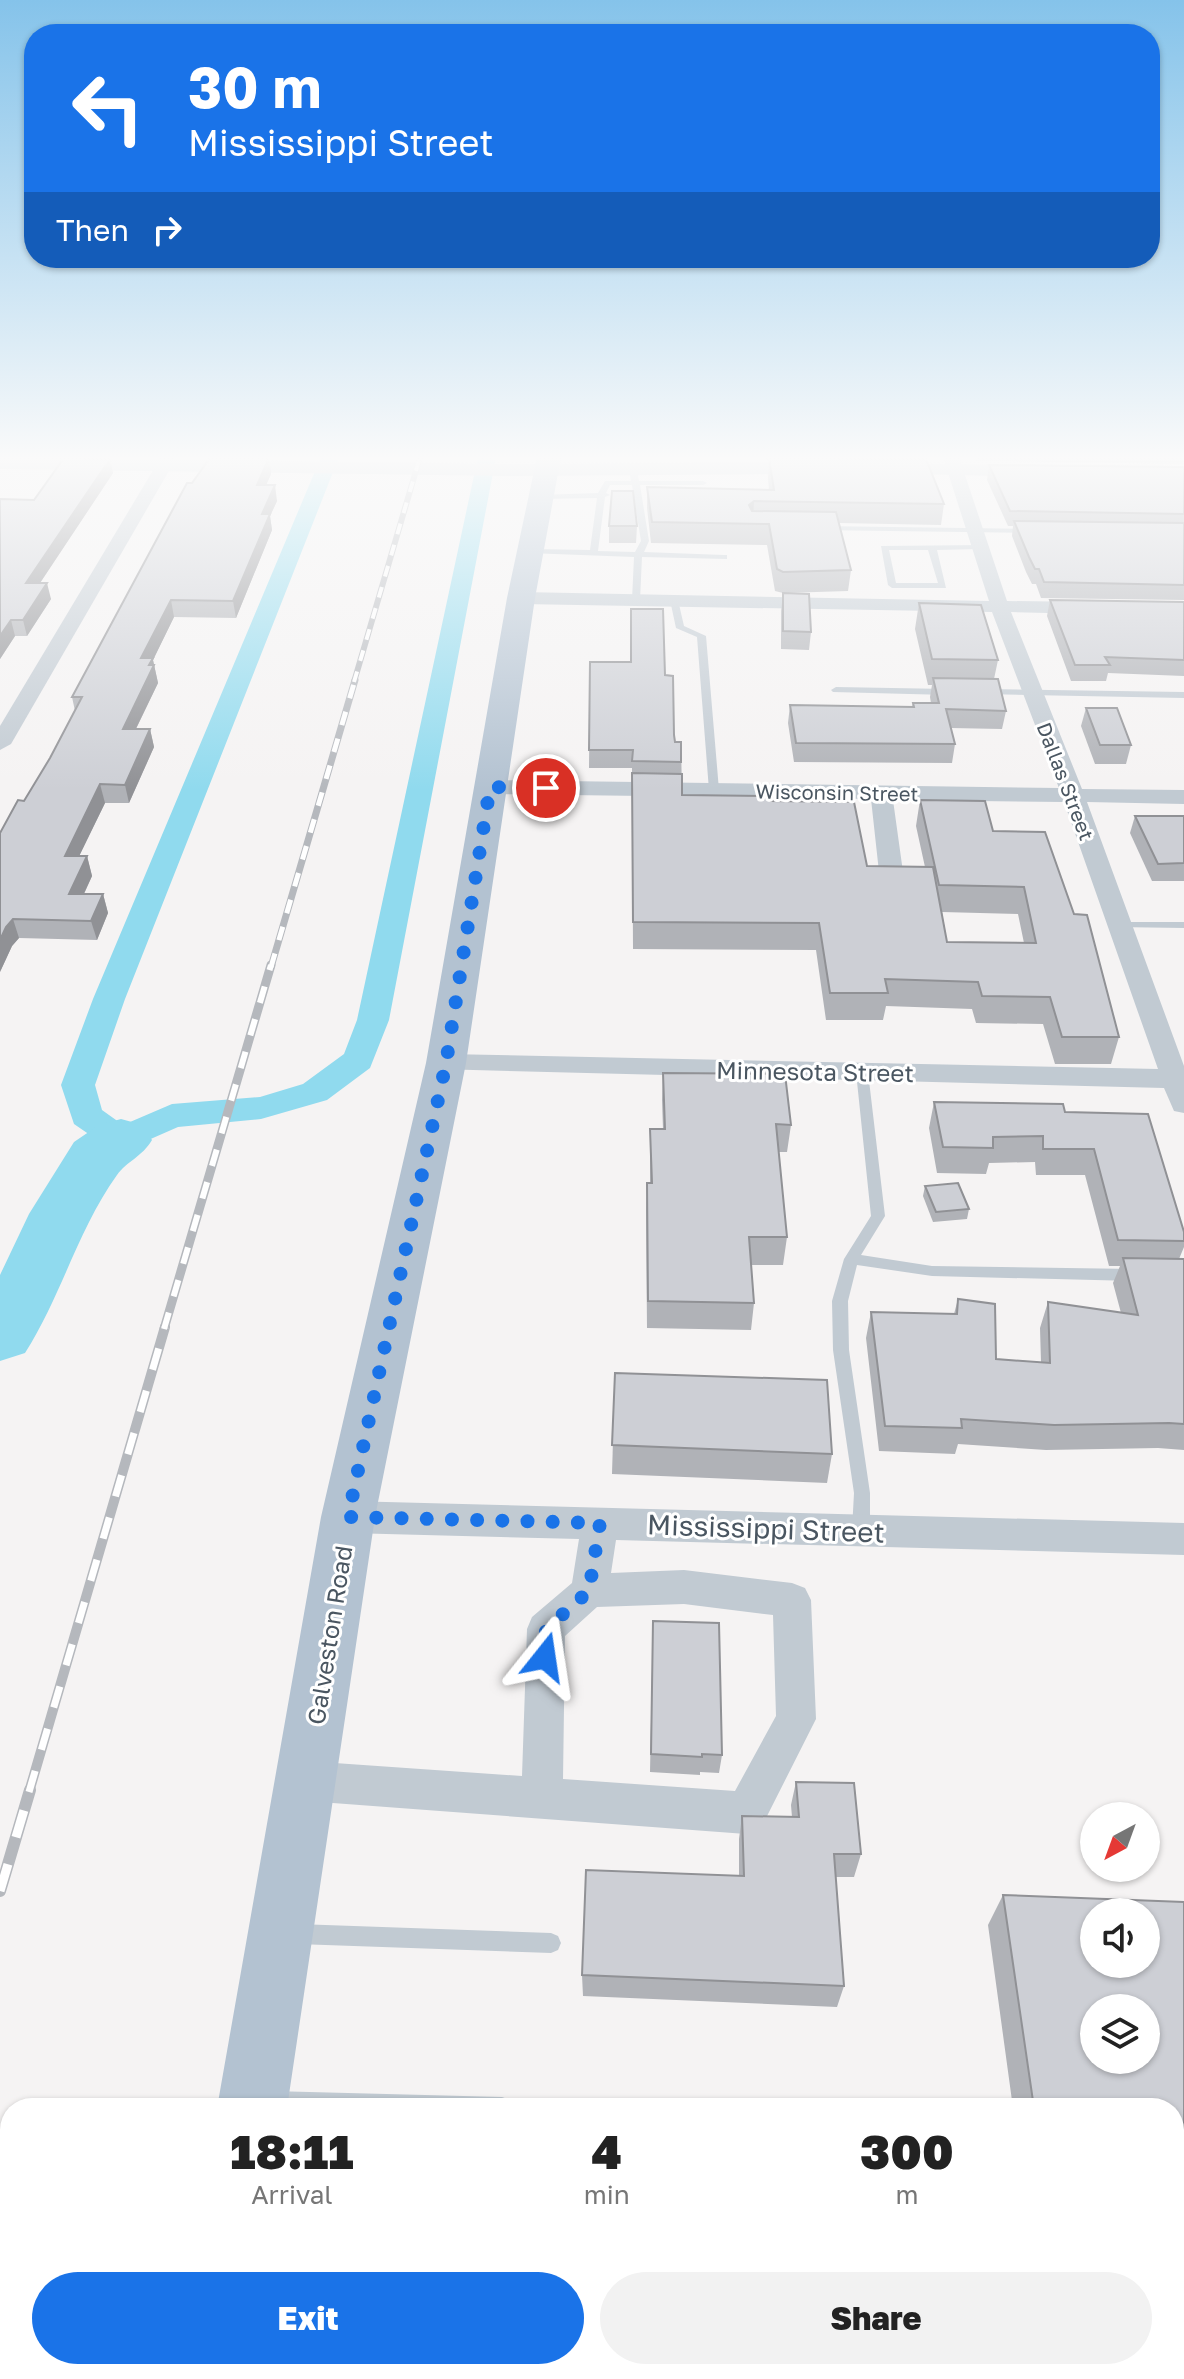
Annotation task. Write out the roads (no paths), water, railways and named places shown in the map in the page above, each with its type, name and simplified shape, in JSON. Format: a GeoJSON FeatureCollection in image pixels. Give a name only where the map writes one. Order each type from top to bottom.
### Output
{"type":"FeatureCollection","features":[{"type":"Feature","properties":{"kind":"main road","name":"Galveston Road"},"geometry":{"type":"LineString","coordinates":[[254,2098],[348,1517],[446,1063],[527,568]]}},
{"type":"Feature","properties":{"kind":"street"},"geometry":{"type":"LineString","coordinates":[[0,744],[104,568]]}},
{"type":"Feature","properties":{"kind":"street","name":"Dallas Street"},"geometry":{"type":"LineString","coordinates":[[987,568],[1181,1088]]}},
{"type":"Feature","properties":{"kind":"street"},"geometry":{"type":"LineString","coordinates":[[521,598],[1107,608]]}},
{"type":"Feature","properties":{"kind":"street","name":"Wisconsin Street"},"geometry":{"type":"LineString","coordinates":[[490,787],[1184,797]]}},
{"type":"Feature","properties":{"kind":"street"},"geometry":{"type":"LineString","coordinates":[[881,792],[891,872]]}},
{"type":"Feature","properties":{"kind":"street","name":"Minnesota Street"},"geometry":{"type":"LineString","coordinates":[[446,1063],[862,1072],[1181,1088]]}},
{"type":"Feature","properties":{"kind":"street","name":"Mississippi Street"},"geometry":{"type":"LineString","coordinates":[[348,1517],[1184,1539]]}},
{"type":"Feature","properties":{"kind":"street"},"geometry":{"type":"LineString","coordinates":[[589,1591],[600,1523]]}},
{"type":"Feature","properties":{"kind":"street"},"geometry":{"type":"LineString","coordinates":[[306,1781],[746,1813],[796,1719],[792,1600],[684,1587],[589,1591],[546,1629],[542,1797]]}},
{"type":"Feature","properties":{"kind":"lane"},"geometry":{"type":"LineString","coordinates":[[636,600],[637,568]]}},
{"type":"Feature","properties":{"kind":"lane"},"geometry":{"type":"LineString","coordinates":[[888,568],[892,585],[943,586],[938,568]]}},
{"type":"Feature","properties":{"kind":"lane"},"geometry":{"type":"LineString","coordinates":[[674,600],[680,628],[701,636],[714,790]]}},
{"type":"Feature","properties":{"kind":"lane"},"geometry":{"type":"LineString","coordinates":[[836,690],[957,692]]}},
{"type":"Feature","properties":{"kind":"lane"},"geometry":{"type":"LineString","coordinates":[[973,692],[1184,695]]}},
{"type":"Feature","properties":{"kind":"lane"},"geometry":{"type":"LineString","coordinates":[[1119,925],[1184,925]]}},
{"type":"Feature","properties":{"kind":"lane"},"geometry":{"type":"LineString","coordinates":[[861,1531],[862,1493],[841,1350],[840,1301],[851,1259],[878,1216],[862,1072]]}},
{"type":"Feature","properties":{"kind":"lane"},"geometry":{"type":"LineString","coordinates":[[851,1259],[932,1271],[1152,1275]]}},
{"type":"Feature","properties":{"kind":"lane"},"geometry":{"type":"LineString","coordinates":[[281,1933],[551,1943]]}},
{"type":"Feature","properties":{"kind":"waterway"},"geometry":{"type":"LineString","coordinates":[[285,568],[109,999],[78,1085],[86,1116],[121,1140],[172,1116],[261,1108],[315,1092],[358,1060],[373,1020],[465,568]]}},
{"type":"Feature","properties":{"kind":"waterway"},"geometry":{"type":"LineString","coordinates":[[0,1334],[20,1304],[62,1214],[96,1157],[121,1140]]}},
{"type":"Feature","properties":{"kind":"railway"},"geometry":{"type":"LineString","coordinates":[[354,682],[387,568]]}},
{"type":"Feature","properties":{"kind":"railway"},"geometry":{"type":"LineString","coordinates":[[271,967],[355,680]]}},
{"type":"Feature","properties":{"kind":"railway"},"geometry":{"type":"LineString","coordinates":[[164,1329],[271,965]]}},
{"type":"Feature","properties":{"kind":"railway"},"geometry":{"type":"LineString","coordinates":[[29,1792],[165,1327]]}},
{"type":"Feature","properties":{"kind":"railway"},"geometry":{"type":"LineString","coordinates":[[0,1891],[30,1790]]}}]}
